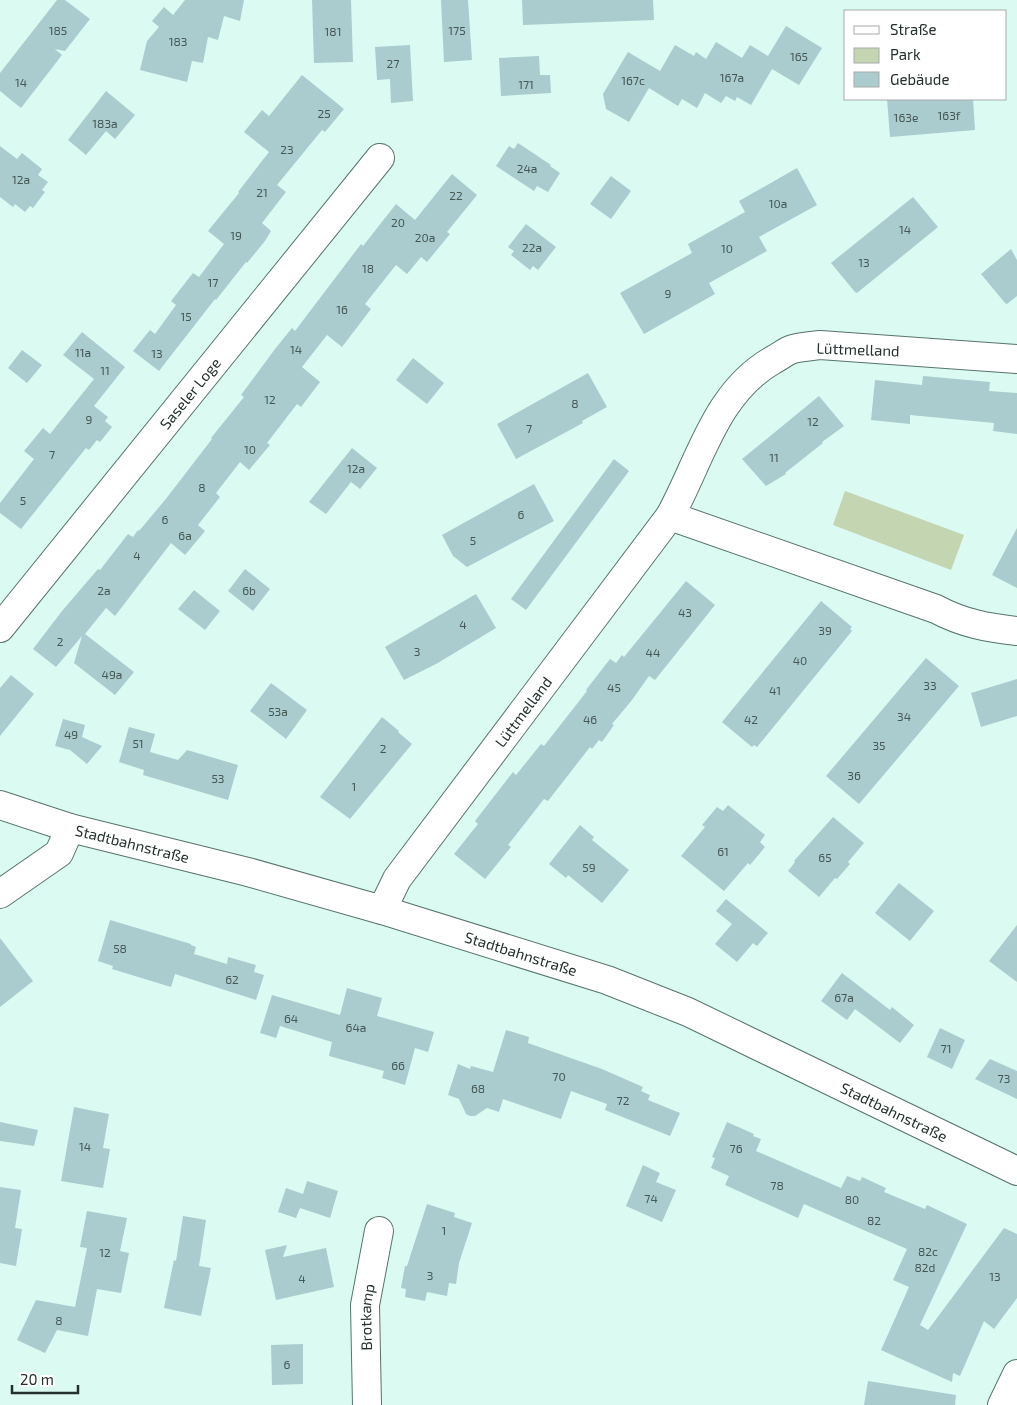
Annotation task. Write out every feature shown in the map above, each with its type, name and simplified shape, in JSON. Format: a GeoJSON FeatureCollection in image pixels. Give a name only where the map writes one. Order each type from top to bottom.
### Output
{"type":"FeatureCollection","features":[{"type":"Feature","properties":{"kind":"street","name":"Saseler Loge"},"geometry":{"type":"LineString","coordinates":[[0,628],[380,158]]}},
{"type":"Feature","properties":{"kind":"street","name":"Lüttmelland"},"geometry":{"type":"LineString","coordinates":[[382,910],[397,879],[670,516],[722,410],[748,378],[765,365],[792,350],[820,345],[1017,359]]}},
{"type":"Feature","properties":{"kind":"street"},"geometry":{"type":"LineString","coordinates":[[670,516],[936,610],[953,618],[988,628],[1017,631]]}},
{"type":"Feature","properties":{"kind":"street","name":"Stadtbahnstraße"},"geometry":{"type":"LineString","coordinates":[[0,805],[70,828],[248,872],[382,910],[607,980],[688,1012],[1017,1170]]}},
{"type":"Feature","properties":{"kind":"street"},"geometry":{"type":"LineString","coordinates":[[0,894],[59,853],[70,828]]}},
{"type":"Feature","properties":{"kind":"street","name":"Brotkamp"},"geometry":{"type":"LineString","coordinates":[[367,1405],[365,1305],[379,1231]]}},
{"type":"Feature","properties":{"kind":"street"},"geometry":{"type":"LineString","coordinates":[[1002,1405],[1017,1374]]}},
{"type":"Feature","properties":{"kind":"green space"},"geometry":{"type":"Polygon","coordinates":[[[845,491],[964,535],[951,570],[833,525],[845,491]]]}},
{"type":"Feature","properties":{"kind":"building"},"geometry":{"type":"Polygon","coordinates":[[[57,0],[65,0],[90,19],[65,51],[55,49],[62,55],[21,108],[0,91],[0,73],[57,0]]]}},
{"type":"Feature","properties":{"kind":"building"},"geometry":{"type":"Polygon","coordinates":[[[185,0],[244,0],[240,21],[224,16],[218,40],[208,37],[203,63],[192,61],[187,82],[140,70],[147,41],[159,27],[152,21],[164,7],[173,15],[185,0]]]}},
{"type":"Feature","properties":{"kind":"building"},"geometry":{"type":"Polygon","coordinates":[[[312,0],[351,0],[353,62],[314,63],[312,0]]]}},
{"type":"Feature","properties":{"kind":"building"},"geometry":{"type":"Polygon","coordinates":[[[441,0],[468,0],[472,60],[444,62],[441,0]]]}},
{"type":"Feature","properties":{"kind":"building"},"geometry":{"type":"Polygon","coordinates":[[[522,0],[653,0],[654,20],[523,25],[522,0]]]}},
{"type":"Feature","properties":{"kind":"building"},"geometry":{"type":"Polygon","coordinates":[[[786,26],[822,48],[799,85],[772,69],[751,105],[737,97],[735,101],[726,96],[721,103],[705,93],[697,108],[682,99],[678,106],[649,88],[629,122],[606,109],[603,94],[628,52],[660,71],[675,45],[694,56],[696,52],[706,59],[716,42],[742,58],[750,45],[768,56],[786,26]]]}},
{"type":"Feature","properties":{"kind":"building"},"geometry":{"type":"Polygon","coordinates":[[[410,45],[413,101],[391,103],[390,79],[377,80],[375,47],[410,45]]]}},
{"type":"Feature","properties":{"kind":"building"},"geometry":{"type":"Polygon","coordinates":[[[539,56],[540,75],[550,75],[551,93],[501,96],[499,58],[539,56]]]}},
{"type":"Feature","properties":{"kind":"building"},"geometry":{"type":"Polygon","coordinates":[[[302,75],[344,109],[325,132],[322,130],[277,185],[286,192],[262,223],[271,231],[265,241],[215,299],[159,371],[133,351],[150,330],[155,334],[176,305],[171,301],[193,273],[199,277],[224,244],[208,231],[269,152],[244,132],[262,110],[269,116],[302,75]]]}},
{"type":"Feature","properties":{"kind":"building"},"geometry":{"type":"Polygon","coordinates":[[[106,91],[135,115],[115,139],[106,131],[86,155],[68,140],[106,91]]]}},
{"type":"Feature","properties":{"kind":"building"},"geometry":{"type":"Polygon","coordinates":[[[887,100],[973,100],[975,130],[890,137],[887,100]]]}},
{"type":"Feature","properties":{"kind":"building"},"geometry":{"type":"Polygon","coordinates":[[[518,143],[560,173],[548,192],[537,186],[534,191],[496,166],[509,146],[514,149],[518,143]]]}},
{"type":"Feature","properties":{"kind":"building"},"geometry":{"type":"Polygon","coordinates":[[[0,146],[17,159],[22,153],[42,169],[38,175],[48,182],[42,190],[45,192],[33,208],[30,206],[25,212],[15,204],[13,207],[0,197],[0,146]]]}},
{"type":"Feature","properties":{"kind":"building"},"geometry":{"type":"Polygon","coordinates":[[[797,168],[817,205],[759,237],[767,251],[709,283],[715,294],[644,334],[620,293],[692,253],[688,244],[745,212],[739,201],[797,168]]]}},
{"type":"Feature","properties":{"kind":"building"},"geometry":{"type":"Polygon","coordinates":[[[452,174],[477,195],[447,232],[450,234],[427,262],[421,257],[407,274],[396,265],[365,304],[371,309],[342,347],[327,335],[302,367],[320,382],[301,407],[297,404],[267,443],[270,445],[249,470],[240,462],[216,493],[220,497],[198,525],[205,531],[185,555],[171,543],[115,616],[106,608],[85,634],[134,672],[115,695],[74,663],[82,636],[56,667],[33,649],[62,611],[98,569],[100,570],[128,534],[133,537],[165,500],[244,397],[241,395],[275,349],[292,328],[295,331],[361,244],[363,246],[396,204],[415,220],[452,174]]]}},
{"type":"Feature","properties":{"kind":"building"},"geometry":{"type":"Polygon","coordinates":[[[611,176],[631,191],[611,219],[590,204],[611,176]]]}},
{"type":"Feature","properties":{"kind":"building"},"geometry":{"type":"Polygon","coordinates":[[[913,197],[938,227],[857,293],[855,292],[831,263],[913,197]]]}},
{"type":"Feature","properties":{"kind":"building"},"geometry":{"type":"Polygon","coordinates":[[[526,224],[556,247],[538,270],[533,266],[530,270],[511,255],[514,251],[508,247],[526,224]]]}},
{"type":"Feature","properties":{"kind":"building"},"geometry":{"type":"Polygon","coordinates":[[[1011,249],[1017,260],[1017,296],[1007,304],[981,274],[1011,249]]]}},
{"type":"Feature","properties":{"kind":"building"},"geometry":{"type":"Polygon","coordinates":[[[82,332],[125,367],[94,406],[108,417],[105,421],[112,427],[100,442],[97,440],[89,450],[86,448],[21,529],[0,513],[0,503],[34,459],[24,451],[43,428],[50,434],[94,379],[63,355],[82,332]]]}},
{"type":"Feature","properties":{"kind":"building"},"geometry":{"type":"Polygon","coordinates":[[[22,350],[42,365],[27,383],[8,368],[22,350]]]}},
{"type":"Feature","properties":{"kind":"building"},"geometry":{"type":"Polygon","coordinates":[[[413,358],[444,383],[427,404],[396,380],[413,358]]]}},
{"type":"Feature","properties":{"kind":"building"},"geometry":{"type":"Polygon","coordinates":[[[588,373],[607,407],[582,421],[583,423],[516,459],[497,424],[588,373]]]}},
{"type":"Feature","properties":{"kind":"building"},"geometry":{"type":"Polygon","coordinates":[[[923,376],[990,382],[989,391],[1017,393],[1017,434],[993,431],[994,423],[910,415],[910,424],[871,420],[875,380],[922,385],[923,376]]]}},
{"type":"Feature","properties":{"kind":"building"},"geometry":{"type":"Polygon","coordinates":[[[819,396],[844,426],[822,442],[786,474],[766,486],[742,459],[819,396]]]}},
{"type":"Feature","properties":{"kind":"building"},"geometry":{"type":"Polygon","coordinates":[[[352,448],[377,468],[360,489],[351,482],[326,514],[309,502],[352,448]]]}},
{"type":"Feature","properties":{"kind":"building"},"geometry":{"type":"Polygon","coordinates":[[[614,459],[629,471],[526,610],[511,599],[614,459]]]}},
{"type":"Feature","properties":{"kind":"building"},"geometry":{"type":"Polygon","coordinates":[[[534,484],[554,521],[467,567],[453,556],[442,535],[534,484]]]}},
{"type":"Feature","properties":{"kind":"building"},"geometry":{"type":"Polygon","coordinates":[[[1017,528],[1017,588],[992,575],[1017,528]]]}},
{"type":"Feature","properties":{"kind":"building"},"geometry":{"type":"Polygon","coordinates":[[[245,569],[270,589],[253,611],[228,591],[245,569]]]}},
{"type":"Feature","properties":{"kind":"building"},"geometry":{"type":"Polygon","coordinates":[[[686,581],[715,605],[655,680],[649,676],[612,724],[614,725],[602,742],[599,740],[592,749],[590,747],[548,801],[544,799],[508,845],[511,847],[485,879],[454,854],[478,824],[475,821],[513,772],[516,775],[541,744],[544,746],[610,659],[616,663],[622,655],[624,657],[686,581]]]}},
{"type":"Feature","properties":{"kind":"building"},"geometry":{"type":"Polygon","coordinates":[[[194,590],[220,611],[205,630],[178,609],[194,590]]]}},
{"type":"Feature","properties":{"kind":"building"},"geometry":{"type":"Polygon","coordinates":[[[476,594],[496,628],[436,664],[404,680],[385,647],[476,594]]]}},
{"type":"Feature","properties":{"kind":"building"},"geometry":{"type":"Polygon","coordinates":[[[821,601],[852,627],[850,629],[852,631],[757,747],[754,745],[752,747],[722,722],[821,601]]]}},
{"type":"Feature","properties":{"kind":"building"},"geometry":{"type":"Polygon","coordinates":[[[926,658],[959,686],[859,804],[826,776],[926,658]]]}},
{"type":"Feature","properties":{"kind":"building"},"geometry":{"type":"Polygon","coordinates":[[[11,675],[34,694],[0,736],[0,688],[11,675]]]}},
{"type":"Feature","properties":{"kind":"building"},"geometry":{"type":"Polygon","coordinates":[[[1017,679],[1017,716],[981,727],[971,693],[1017,679]]]}},
{"type":"Feature","properties":{"kind":"building"},"geometry":{"type":"Polygon","coordinates":[[[271,683],[307,710],[286,739],[250,711],[271,683]]]}},
{"type":"Feature","properties":{"kind":"building"},"geometry":{"type":"Polygon","coordinates":[[[382,717],[412,744],[350,819],[320,797],[382,717]]]}},
{"type":"Feature","properties":{"kind":"building"},"geometry":{"type":"Polygon","coordinates":[[[63,719],[85,725],[82,737],[102,746],[87,764],[70,750],[55,746],[63,719]]]}},
{"type":"Feature","properties":{"kind":"building"},"geometry":{"type":"Polygon","coordinates":[[[129,727],[155,734],[150,752],[178,760],[187,750],[238,765],[228,800],[143,775],[144,770],[119,762],[129,727]]]}},
{"type":"Feature","properties":{"kind":"building"},"geometry":{"type":"Polygon","coordinates":[[[728,805],[765,835],[760,842],[765,847],[750,865],[748,863],[724,891],[681,856],[705,827],[702,825],[717,807],[723,811],[728,805]]]}},
{"type":"Feature","properties":{"kind":"building"},"geometry":{"type":"Polygon","coordinates":[[[833,817],[864,843],[848,862],[850,864],[819,897],[788,871],[794,861],[833,817]]]}},
{"type":"Feature","properties":{"kind":"building"},"geometry":{"type":"Polygon","coordinates":[[[580,825],[594,837],[592,840],[629,870],[602,903],[568,875],[566,878],[549,864],[580,825]]]}},
{"type":"Feature","properties":{"kind":"building"},"geometry":{"type":"Polygon","coordinates":[[[899,883],[934,911],[910,941],[875,913],[899,883]]]}},
{"type":"Feature","properties":{"kind":"building"},"geometry":{"type":"Polygon","coordinates":[[[726,899],[768,933],[757,946],[753,943],[737,962],[715,944],[732,924],[716,911],[726,899]]]}},
{"type":"Feature","properties":{"kind":"building"},"geometry":{"type":"Polygon","coordinates":[[[110,920],[191,944],[196,947],[194,954],[227,964],[228,957],[256,965],[254,972],[264,975],[256,1000],[175,974],[171,987],[112,969],[113,966],[98,961],[110,920]]]}},
{"type":"Feature","properties":{"kind":"building"},"geometry":{"type":"Polygon","coordinates":[[[1017,925],[1017,982],[989,961],[1017,925]]]}},
{"type":"Feature","properties":{"kind":"building"},"geometry":{"type":"Polygon","coordinates":[[[0,938],[33,981],[0,1007],[0,938]]]}},
{"type":"Feature","properties":{"kind":"building"},"geometry":{"type":"Polygon","coordinates":[[[842,973],[890,1010],[892,1007],[914,1025],[900,1043],[855,1009],[847,1020],[821,1001],[842,973]]]}},
{"type":"Feature","properties":{"kind":"building"},"geometry":{"type":"Polygon","coordinates":[[[347,988],[382,998],[377,1016],[434,1032],[428,1052],[415,1048],[405,1085],[382,1078],[384,1071],[329,1056],[332,1042],[280,1026],[276,1038],[260,1033],[272,995],[340,1015],[347,988]]]}},
{"type":"Feature","properties":{"kind":"building"},"geometry":{"type":"Polygon","coordinates":[[[940,1028],[965,1040],[952,1069],[927,1057],[940,1028]]]}},
{"type":"Feature","properties":{"kind":"building"},"geometry":{"type":"Polygon","coordinates":[[[506,1030],[529,1037],[528,1043],[602,1069],[643,1087],[641,1091],[650,1095],[648,1100],[680,1113],[670,1136],[605,1110],[607,1104],[571,1091],[561,1119],[503,1099],[499,1112],[487,1108],[475,1116],[466,1114],[459,1099],[448,1095],[458,1064],[470,1069],[471,1066],[493,1072],[506,1030]]]}},
{"type":"Feature","properties":{"kind":"building"},"geometry":{"type":"Polygon","coordinates":[[[990,1059],[1017,1071],[1017,1099],[975,1079],[990,1059]]]}},
{"type":"Feature","properties":{"kind":"building"},"geometry":{"type":"Polygon","coordinates":[[[74,1107],[109,1114],[103,1148],[110,1149],[103,1188],[61,1181],[74,1107]]]}},
{"type":"Feature","properties":{"kind":"building"},"geometry":{"type":"Polygon","coordinates":[[[0,1122],[38,1130],[34,1146],[0,1141],[0,1122]]]}},
{"type":"Feature","properties":{"kind":"building"},"geometry":{"type":"Polygon","coordinates":[[[727,1122],[761,1139],[756,1151],[841,1188],[847,1176],[860,1181],[862,1177],[886,1188],[884,1192],[925,1209],[927,1205],[967,1224],[920,1325],[928,1330],[1004,1228],[1017,1234],[1017,1298],[994,1329],[984,1321],[960,1376],[953,1373],[952,1382],[881,1350],[909,1287],[893,1280],[907,1249],[804,1204],[798,1218],[725,1185],[729,1176],[711,1168],[715,1158],[712,1157],[727,1122]]]}},
{"type":"Feature","properties":{"kind":"building"},"geometry":{"type":"Polygon","coordinates":[[[643,1165],[660,1173],[656,1182],[676,1190],[662,1222],[626,1206],[643,1165]]]}},
{"type":"Feature","properties":{"kind":"building"},"geometry":{"type":"Polygon","coordinates":[[[307,1181],[338,1191],[330,1218],[300,1208],[296,1218],[278,1212],[286,1188],[303,1194],[307,1181]]]}},
{"type":"Feature","properties":{"kind":"building"},"geometry":{"type":"Polygon","coordinates":[[[0,1187],[21,1190],[15,1228],[22,1229],[16,1266],[0,1263],[0,1187]]]}},
{"type":"Feature","properties":{"kind":"building"},"geometry":{"type":"Polygon","coordinates":[[[427,1204],[455,1213],[454,1217],[472,1223],[459,1263],[456,1284],[449,1283],[447,1296],[427,1292],[425,1301],[405,1297],[406,1289],[401,1288],[405,1266],[407,1266],[427,1204]]]}},
{"type":"Feature","properties":{"kind":"building"},"geometry":{"type":"Polygon","coordinates":[[[87,1211],[127,1218],[120,1251],[129,1253],[121,1293],[97,1289],[88,1336],[57,1330],[45,1353],[17,1340],[36,1300],[75,1307],[87,1248],[80,1247],[87,1211]]]}},
{"type":"Feature","properties":{"kind":"building"},"geometry":{"type":"Polygon","coordinates":[[[183,1216],[206,1220],[199,1266],[211,1268],[201,1316],[164,1308],[174,1260],[176,1261],[183,1216]]]}},
{"type":"Feature","properties":{"kind":"building"},"geometry":{"type":"Polygon","coordinates":[[[287,1245],[283,1257],[326,1248],[334,1287],[276,1300],[265,1250],[287,1245]]]}},
{"type":"Feature","properties":{"kind":"building"},"geometry":{"type":"Polygon","coordinates":[[[303,1344],[303,1384],[272,1385],[271,1345],[303,1344]]]}},
{"type":"Feature","properties":{"kind":"building"},"geometry":{"type":"Polygon","coordinates":[[[868,1381],[956,1395],[955,1405],[864,1405],[868,1381]]]}}]}
